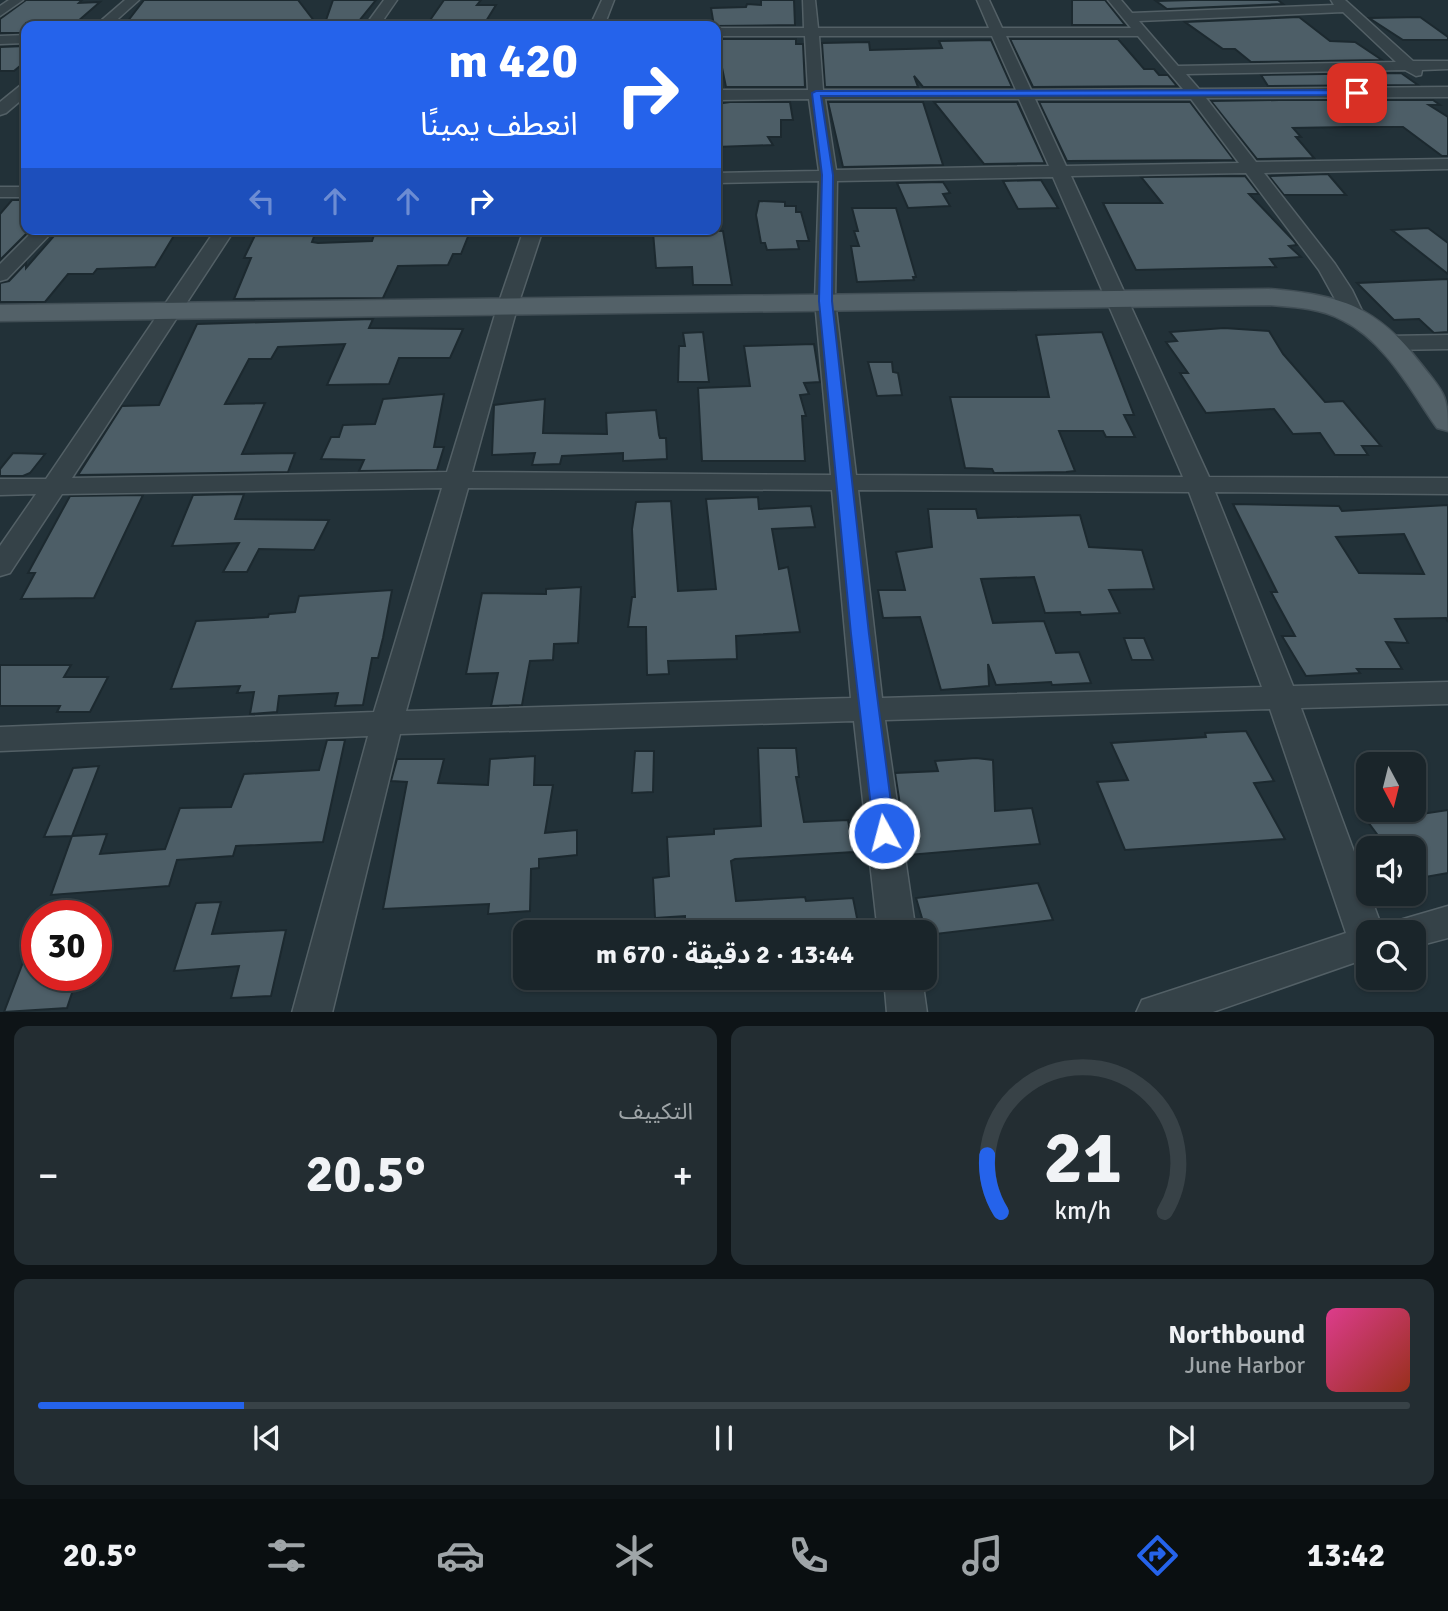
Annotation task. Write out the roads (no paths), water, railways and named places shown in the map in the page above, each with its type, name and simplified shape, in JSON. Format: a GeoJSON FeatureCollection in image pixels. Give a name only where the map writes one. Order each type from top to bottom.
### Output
{"type":"FeatureCollection","features":[{"type":"Feature","properties":{"kind":"main road"},"geometry":{"type":"LineString","coordinates":[[0,313],[1257,296],[1314,303],[1353,315],[1388,343],[1448,422]]}},
{"type":"Feature","properties":{"kind":"street"},"geometry":{"type":"LineString","coordinates":[[0,12],[17,0]]}},
{"type":"Feature","properties":{"kind":"street"},"geometry":{"type":"LineString","coordinates":[[108,21],[134,0]]}},
{"type":"Feature","properties":{"kind":"street"},"geometry":{"type":"LineString","coordinates":[[376,21],[391,0]]}},
{"type":"Feature","properties":{"kind":"street"},"geometry":{"type":"LineString","coordinates":[[599,21],[608,0]]}},
{"type":"Feature","properties":{"kind":"street"},"geometry":{"type":"LineString","coordinates":[[809,0],[816,93],[828,175],[825,301],[868,709],[895,920]]}},
{"type":"Feature","properties":{"kind":"street"},"geometry":{"type":"LineString","coordinates":[[983,0],[1022,93],[1200,486],[1282,698],[1360,920]]}},
{"type":"Feature","properties":{"kind":"street"},"geometry":{"type":"LineString","coordinates":[[1114,0],[1195,94],[1254,169],[1328,268],[1353,315]]}},
{"type":"Feature","properties":{"kind":"street"},"geometry":{"type":"LineString","coordinates":[[1130,17],[1342,4],[1445,95]]}},
{"type":"Feature","properties":{"kind":"street"},"geometry":{"type":"LineString","coordinates":[[721,32],[1142,32]]}},
{"type":"Feature","properties":{"kind":"street"},"geometry":{"type":"LineString","coordinates":[[0,40],[21,39]]}},
{"type":"Feature","properties":{"kind":"street"},"geometry":{"type":"LineString","coordinates":[[1174,70],[1448,65]]}},
{"type":"Feature","properties":{"kind":"street"},"geometry":{"type":"LineString","coordinates":[[1,108],[21,92]]}},
{"type":"Feature","properties":{"kind":"street"},"geometry":{"type":"LineString","coordinates":[[721,95],[1445,95]]}},
{"type":"Feature","properties":{"kind":"street"},"geometry":{"type":"LineString","coordinates":[[1,108],[21,107]]}},
{"type":"Feature","properties":{"kind":"street"},"geometry":{"type":"LineString","coordinates":[[721,178],[1448,164]]}},
{"type":"Feature","properties":{"kind":"street"},"geometry":{"type":"LineString","coordinates":[[0,192],[21,192]]}},
{"type":"Feature","properties":{"kind":"street"},"geometry":{"type":"LineString","coordinates":[[0,275],[40,235]]}},
{"type":"Feature","properties":{"kind":"street"},"geometry":{"type":"LineString","coordinates":[[0,567],[222,235]]}},
{"type":"Feature","properties":{"kind":"street"},"geometry":{"type":"LineString","coordinates":[[312,1012],[387,723],[507,308],[532,235]]}},
{"type":"Feature","properties":{"kind":"street"},"geometry":{"type":"LineString","coordinates":[[1388,343],[1448,342]]}},
{"type":"Feature","properties":{"kind":"street"},"geometry":{"type":"LineString","coordinates":[[0,487],[457,480],[1448,486]]}},
{"type":"Feature","properties":{"kind":"street"},"geometry":{"type":"LineString","coordinates":[[0,739],[387,723],[1448,693]]}},
{"type":"Feature","properties":{"kind":"street"},"geometry":{"type":"LineString","coordinates":[[1426,928],[1448,922]]}},
{"type":"Feature","properties":{"kind":"street"},"geometry":{"type":"LineString","coordinates":[[1159,1012],[1356,946]]}},
{"type":"Feature","properties":{"kind":"street"},"geometry":{"type":"LineString","coordinates":[[904,990],[907,1012]]}}]}
